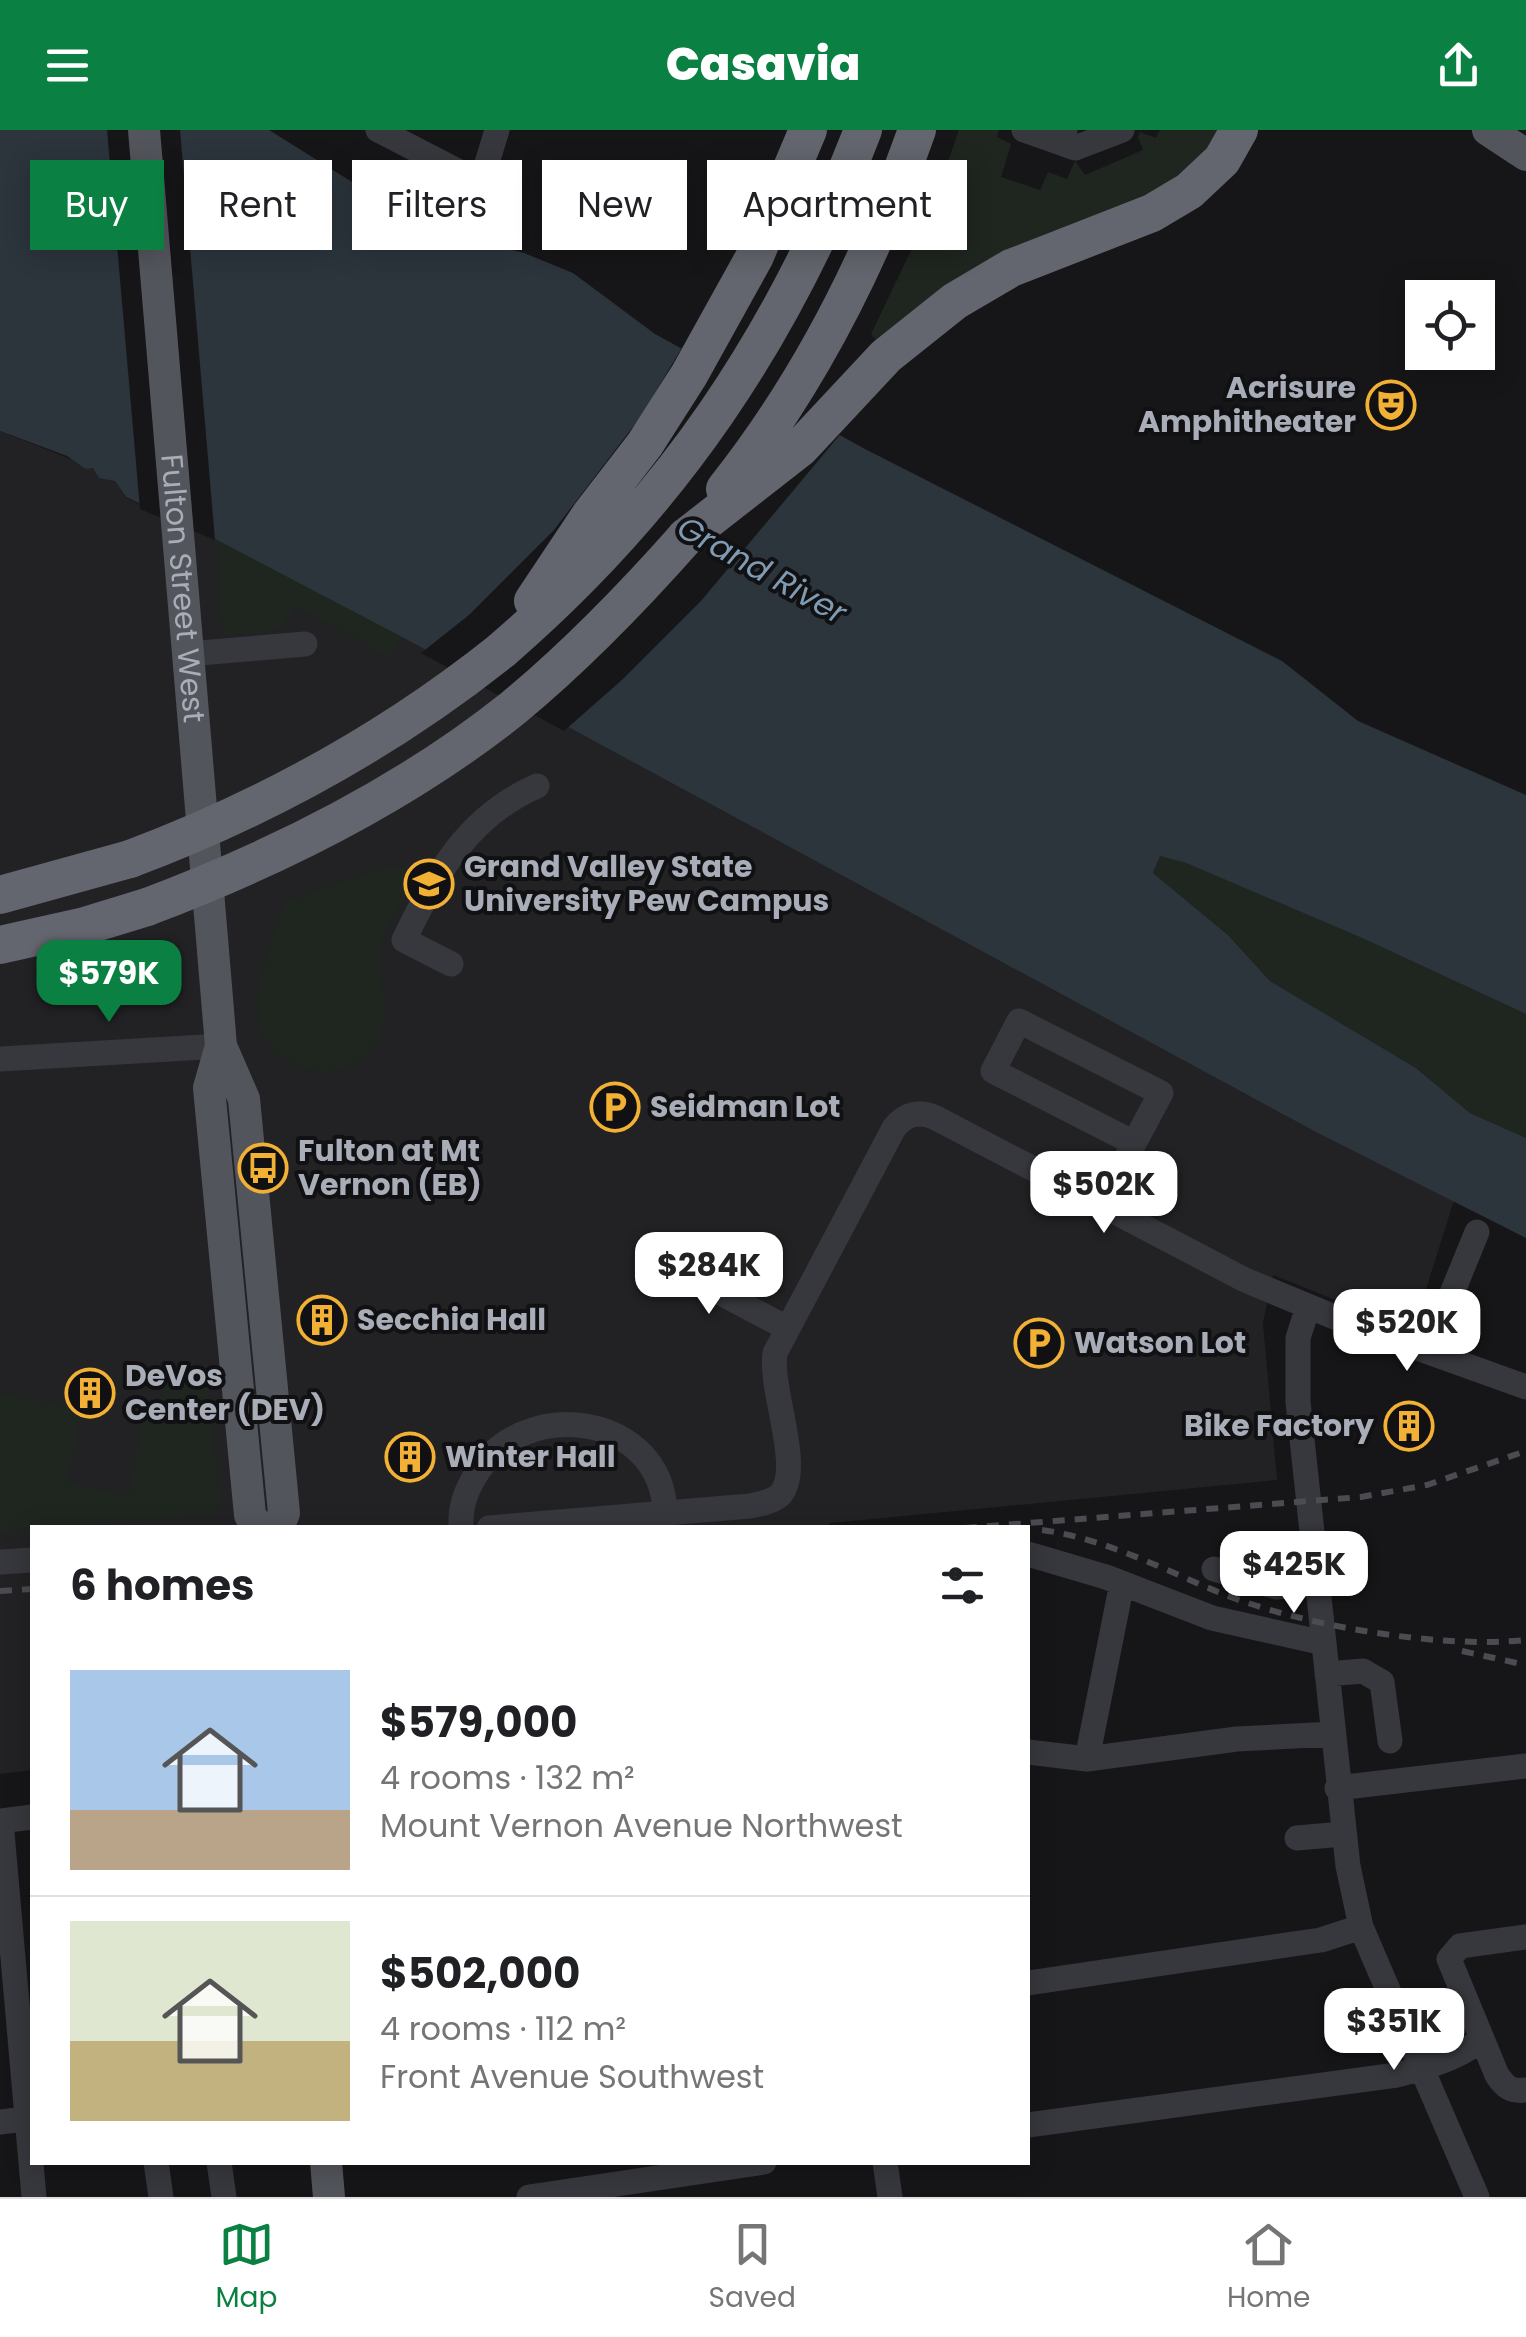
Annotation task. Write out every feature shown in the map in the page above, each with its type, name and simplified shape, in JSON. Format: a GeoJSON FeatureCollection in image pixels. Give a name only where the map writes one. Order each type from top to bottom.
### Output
{"type":"FeatureCollection","features":[{"type":"Feature","properties":{"kind":"highway"},"geometry":{"type":"LineString","coordinates":[[502,650],[591,514],[668,410],[755,256],[808,130]]}},
{"type":"Feature","properties":{"kind":"highway"},"geometry":{"type":"LineString","coordinates":[[0,896],[130,859],[222,822],[314,778],[400,726],[538,619],[634,519],[713,422],[764,341],[833,208],[863,130]]}},
{"type":"Feature","properties":{"kind":"highway"},"geometry":{"type":"LineString","coordinates":[[6,947],[147,907],[218,880],[328,828],[436,764],[512,708],[585,643],[686,538],[754,453],[810,365],[856,278],[895,192],[917,130]]}},
{"type":"Feature","properties":{"kind":"highway"},"geometry":{"type":"LineString","coordinates":[[686,538],[800,448],[886,356],[954,301],[1011,268],[1152,213],[1189,191],[1222,160],[1239,130]]}},
{"type":"Feature","properties":{"kind":"main road","name":"Fulton Street West"},"geometry":{"type":"LineString","coordinates":[[144,130],[221,1046],[244,1099],[284,1513],[279,1525]]}},
{"type":"Feature","properties":{"kind":"main road"},"geometry":{"type":"LineString","coordinates":[[1488,130],[1526,155]]}},
{"type":"Feature","properties":{"kind":"main road","name":"Fulton Street West"},"geometry":{"type":"LineString","coordinates":[[221,1046],[209,1088],[250,1515],[256,1525]]}},
{"type":"Feature","properties":{"kind":"main road"},"geometry":{"type":"LineString","coordinates":[[326,2165],[330,2197]]}},
{"type":"Feature","properties":{"kind":"street"},"geometry":{"type":"LineString","coordinates":[[378,130],[481,183],[497,130]]}},
{"type":"Feature","properties":{"kind":"street"},"geometry":{"type":"LineString","coordinates":[[1024,130],[1063,136],[1075,148],[1122,130]]}},
{"type":"Feature","properties":{"kind":"street"},"geometry":{"type":"LineString","coordinates":[[188,654],[304,644]]}},
{"type":"Feature","properties":{"kind":"street"},"geometry":{"type":"LineString","coordinates":[[450,964],[404,940],[424,898],[448,858],[488,813],[536,786]]}},
{"type":"Feature","properties":{"kind":"street"},"geometry":{"type":"LineString","coordinates":[[1102,1203],[1160,1092],[1018,1020],[993,1071],[1132,1142]]}},
{"type":"Feature","properties":{"kind":"street"},"geometry":{"type":"LineString","coordinates":[[0,1059],[221,1046]]}},
{"type":"Feature","properties":{"kind":"street"},"geometry":{"type":"LineString","coordinates":[[524,1525],[750,1506],[775,1498],[786,1486],[787,1450],[773,1372],[775,1353],[894,1128],[909,1115],[929,1114],[1212,1264],[1308,1308],[1526,1387]]}},
{"type":"Feature","properties":{"kind":"street"},"geometry":{"type":"LineString","coordinates":[[1428,1352],[1477,1232]]}},
{"type":"Feature","properties":{"kind":"street"},"geometry":{"type":"LineString","coordinates":[[656,1258],[787,1328]]}},
{"type":"Feature","properties":{"kind":"street"},"geometry":{"type":"LineString","coordinates":[[1308,1308],[1298,1338],[1296,1367],[1343,1834],[1361,1927],[1477,2197]]}},
{"type":"Feature","properties":{"kind":"street"},"geometry":{"type":"LineString","coordinates":[[461,1525],[460,1510],[466,1491],[484,1460],[501,1443],[539,1426],[566,1424],[589,1426],[636,1449],[661,1483],[665,1513]]}},
{"type":"Feature","properties":{"kind":"street"},"geometry":{"type":"LineString","coordinates":[[1030,1555],[1122,1583],[1212,1618],[1324,1642]]}},
{"type":"Feature","properties":{"kind":"street"},"geometry":{"type":"LineString","coordinates":[[0,1562],[30,1560]]}},
{"type":"Feature","properties":{"kind":"street"},"geometry":{"type":"LineString","coordinates":[[1214,1569],[1276,1587],[1318,1584]]}},
{"type":"Feature","properties":{"kind":"street"},"geometry":{"type":"LineString","coordinates":[[1086,1758],[1122,1583]]}},
{"type":"Feature","properties":{"kind":"street"},"geometry":{"type":"LineString","coordinates":[[1327,1674],[1362,1672],[1382,1682],[1390,1741]]}},
{"type":"Feature","properties":{"kind":"street"},"geometry":{"type":"LineString","coordinates":[[1030,1752],[1086,1758],[1237,1739],[1333,1734]]}},
{"type":"Feature","properties":{"kind":"street"},"geometry":{"type":"LineString","coordinates":[[1337,1788],[1526,1766]]}},
{"type":"Feature","properties":{"kind":"street"},"geometry":{"type":"LineString","coordinates":[[0,2122],[30,2118],[6,1949],[1,1821],[30,1817]]}},
{"type":"Feature","properties":{"kind":"street"},"geometry":{"type":"LineString","coordinates":[[1298,1838],[1343,1834]]}},
{"type":"Feature","properties":{"kind":"street"},"geometry":{"type":"LineString","coordinates":[[1030,1982],[1321,1940],[1361,1927]]}},
{"type":"Feature","properties":{"kind":"street"},"geometry":{"type":"LineString","coordinates":[[1526,1937],[1460,1946],[1449,1958],[1479,2039],[1505,2087],[1526,2090]]}},
{"type":"Feature","properties":{"kind":"street"},"geometry":{"type":"LineString","coordinates":[[1030,2125],[1396,2075],[1470,2048],[1479,2039]]}},
{"type":"Feature","properties":{"kind":"street"},"geometry":{"type":"LineString","coordinates":[[32,2165],[34,2197]]}},
{"type":"Feature","properties":{"kind":"street"},"geometry":{"type":"LineString","coordinates":[[156,2165],[161,2197]]}},
{"type":"Feature","properties":{"kind":"street"},"geometry":{"type":"LineString","coordinates":[[219,2165],[224,2197]]}},
{"type":"Feature","properties":{"kind":"street"},"geometry":{"type":"LineString","coordinates":[[529,2197],[744,2165]]}},
{"type":"Feature","properties":{"kind":"street"},"geometry":{"type":"LineString","coordinates":[[885,2165],[890,2197]]}},
{"type":"Feature","properties":{"kind":"shaded area"},"geometry":{"type":"Polygon","coordinates":[[[959,130],[999,130],[997,137],[1011,144],[1001,177],[1040,190],[1048,172],[1067,179],[1075,161],[1085,175],[1143,150],[1140,132],[1156,138],[1160,130],[1220,130],[1206,150],[1168,184],[881,347],[871,334],[911,250],[967,250],[967,160],[948,160],[959,130]]]}},
{"type":"Feature","properties":{"kind":"shaded area","name":"Grand Valley State University Pew Campus"},"geometry":{"type":"Polygon","coordinates":[[[0,431],[93,468],[115,481],[126,498],[217,540],[402,637],[1314,1131],[1454,1200],[1413,1331],[1273,1275],[1263,1323],[1277,1480],[828,1525],[30,1525],[30,1770],[0,1774],[0,431]]]}},
{"type":"Feature","properties":{"kind":"shaded area"},"geometry":{"type":"Polygon","coordinates":[[[217,540],[402,637],[390,658],[297,606],[273,630],[222,635],[217,540]]]}},
{"type":"Feature","properties":{"kind":"shaded area"},"geometry":{"type":"Polygon","coordinates":[[[1160,856],[1186,863],[1362,938],[1526,1014],[1526,1138],[1470,1113],[1416,1068],[1270,981],[1228,935],[1153,873],[1160,856]]]}},
{"type":"Feature","properties":{"kind":"shaded area"},"geometry":{"type":"Polygon","coordinates":[[[400,866],[409,871],[409,880],[382,942],[384,1015],[378,1039],[365,1056],[349,1067],[311,1070],[293,1064],[265,1037],[258,1017],[262,977],[284,906],[377,870],[400,866]]]}},
{"type":"Feature","properties":{"kind":"shaded area"},"geometry":{"type":"Polygon","coordinates":[[[168,1363],[207,1371],[220,1503],[211,1514],[30,1525],[30,1529],[0,1531],[0,1393],[81,1409],[68,1482],[128,1496],[146,1402],[161,1402],[168,1363]]]}},
{"type":"Feature","properties":{"kind":"water","name":"Grand River"},"geometry":{"type":"Polygon","coordinates":[[[0,130],[269,130],[317,160],[184,160],[184,250],[332,250],[332,169],[352,182],[352,250],[512,250],[573,273],[655,334],[865,449],[1282,661],[1358,721],[1526,795],[1526,1014],[1186,863],[1160,856],[1153,873],[1228,935],[1270,981],[1416,1068],[1470,1113],[1526,1138],[1526,1238],[1314,1131],[402,637],[126,497],[115,481],[99,478],[93,468],[86,469],[67,456],[0,431],[0,130]]]}},
{"type":"Feature","properties":{"kind":"pier"},"geometry":{"type":"Polygon","coordinates":[[[107,130],[180,130],[184,250],[190,250],[215,540],[140,509],[117,250],[164,250],[164,160],[110,160],[107,130]]]}},
{"type":"Feature","properties":{"kind":"pier"},"geometry":{"type":"Polygon","coordinates":[[[684,344],[843,431],[701,601],[564,731],[421,653],[469,615],[554,530],[642,415],[684,344]]]}},
{"type":"Feature","properties":{"kind":"railway"},"geometry":{"type":"LineString","coordinates":[[1003,1525],[1361,1497],[1427,1485],[1526,1451]]}},
{"type":"Feature","properties":{"kind":"railway"},"geometry":{"type":"LineString","coordinates":[[1042,1530],[1112,1548],[1223,1594],[1292,1616],[1414,1638],[1526,1640]]}},
{"type":"Feature","properties":{"kind":"railway"},"geometry":{"type":"LineString","coordinates":[[0,1591],[30,1589]]}},
{"type":"Feature","properties":{"kind":"railway"},"geometry":{"type":"LineString","coordinates":[[1462,1651],[1526,1665]]}},
{"type":"Feature","properties":{"kind":"place","name":"Acrisure Amphitheater"},"geometry":{"type":"Point","coordinates":[1391,405]}},
{"type":"Feature","properties":{"kind":"place","name":"Grand Valley State University Pew Campus"},"geometry":{"type":"Point","coordinates":[429,884]}},
{"type":"Feature","properties":{"kind":"place","name":"Seidman Lot"},"geometry":{"type":"Point","coordinates":[615,1107]}},
{"type":"Feature","properties":{"kind":"place","name":"Fulton at Mt Vernon (EB)"},"geometry":{"type":"Point","coordinates":[263,1168]}},
{"type":"Feature","properties":{"kind":"place","name":"Secchia Hall"},"geometry":{"type":"Point","coordinates":[322,1320]}},
{"type":"Feature","properties":{"kind":"place","name":"Watson Lot"},"geometry":{"type":"Point","coordinates":[1039,1343]}},
{"type":"Feature","properties":{"kind":"place","name":"DeVos Center (DEV)"},"geometry":{"type":"Point","coordinates":[90,1393]}},
{"type":"Feature","properties":{"kind":"place","name":"Bike Factory"},"geometry":{"type":"Point","coordinates":[1409,1426]}},
{"type":"Feature","properties":{"kind":"place","name":"Winter Hall"},"geometry":{"type":"Point","coordinates":[410,1457]}}]}
